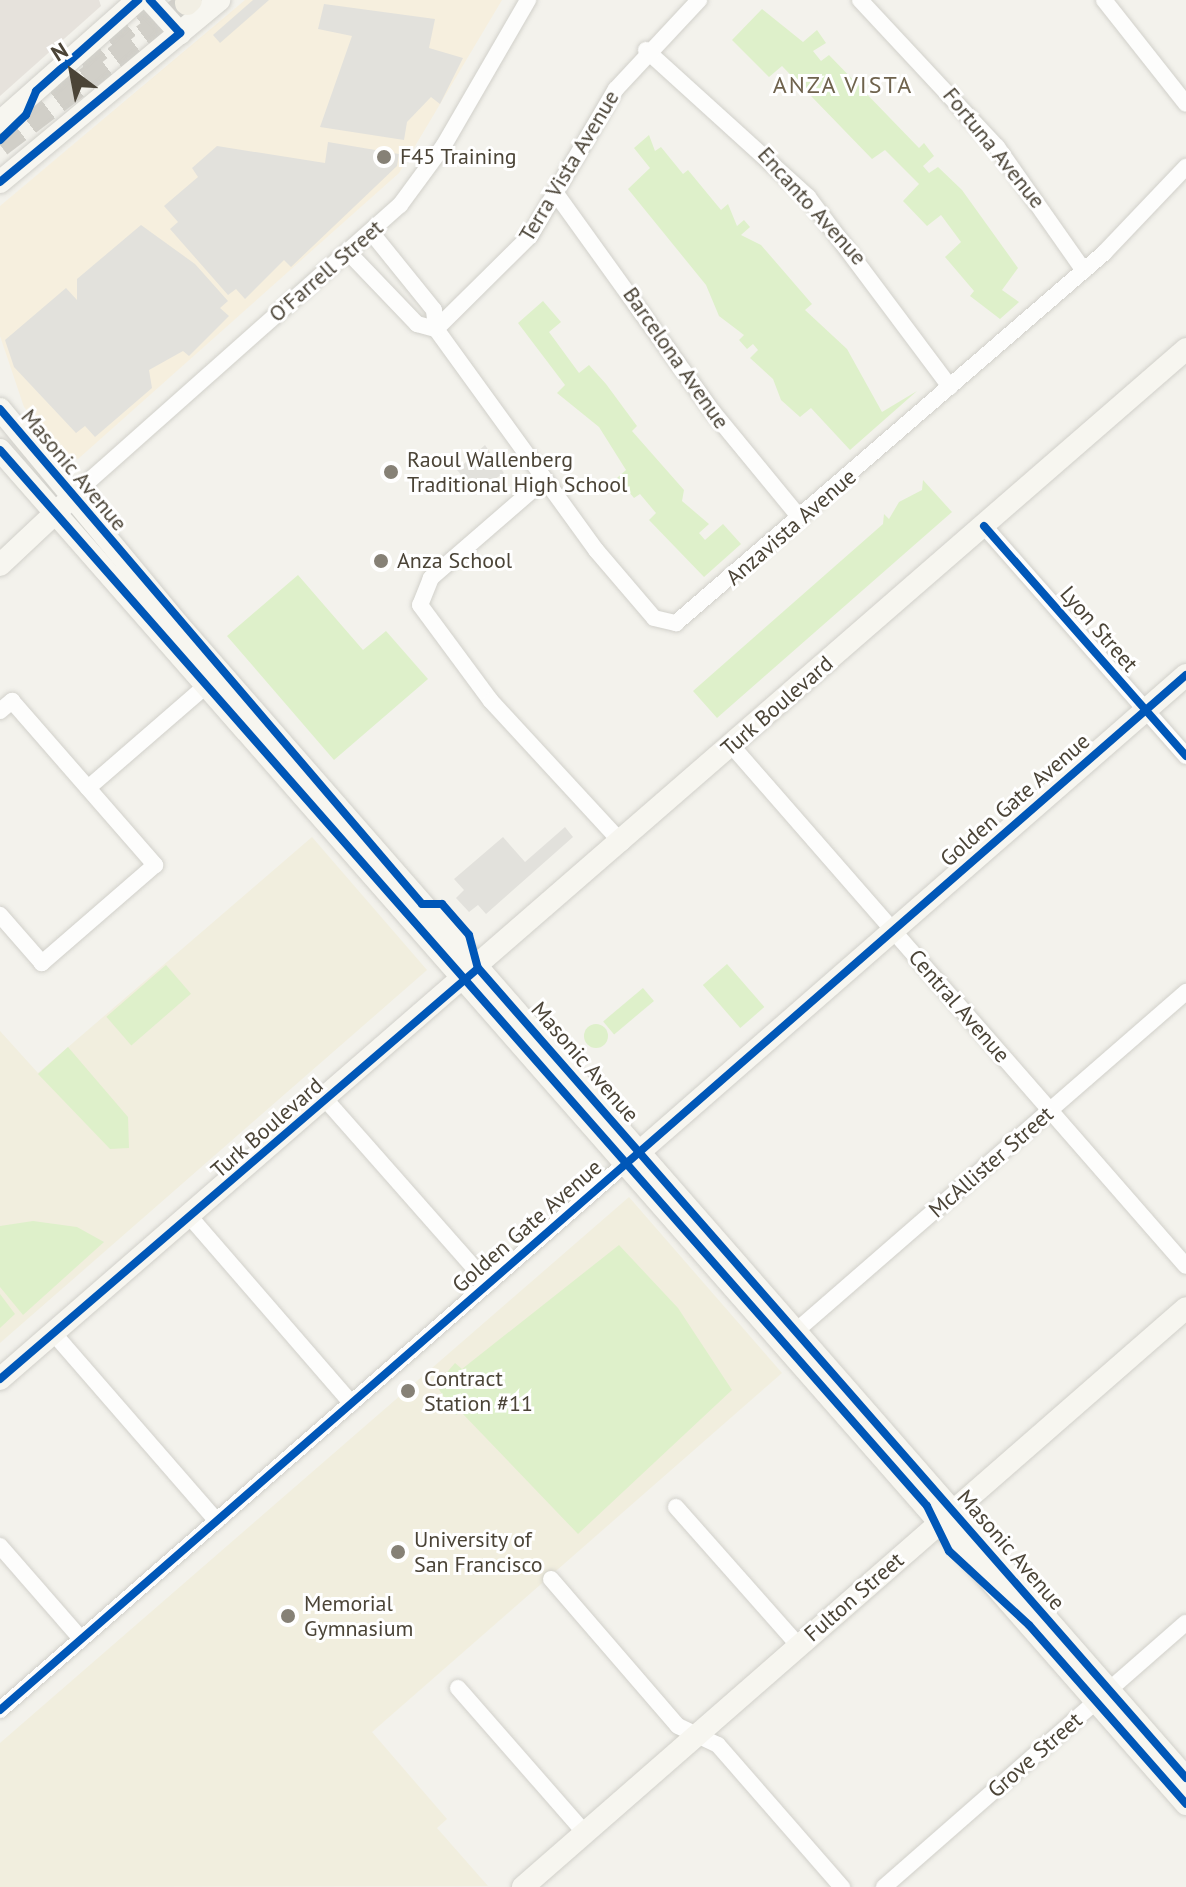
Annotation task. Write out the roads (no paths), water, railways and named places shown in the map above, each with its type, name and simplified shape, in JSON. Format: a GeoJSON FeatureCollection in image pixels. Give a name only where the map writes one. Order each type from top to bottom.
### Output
{"type":"FeatureCollection","features":[{"type":"Feature","properties":{"kind":"main road"},"geometry":{"type":"LineString","coordinates":[[0,122],[138,0]]}},
{"type":"Feature","properties":{"kind":"main road"},"geometry":{"type":"LineString","coordinates":[[150,0],[180,33]]}},
{"type":"Feature","properties":{"kind":"main road"},"geometry":{"type":"LineString","coordinates":[[0,182],[219,0]]}},
{"type":"Feature","properties":{"kind":"main road"},"geometry":{"type":"LineString","coordinates":[[0,140],[26,115],[36,91]]}},
{"type":"Feature","properties":{"kind":"main road","name":"Turk Boulevard"},"geometry":{"type":"LineString","coordinates":[[0,1393],[50,1342],[1186,349]]}},
{"type":"Feature","properties":{"kind":"main road","name":"Masonic Avenue"},"geometry":{"type":"LineString","coordinates":[[0,409],[215,679],[1103,1696],[1186,1804]]}},
{"type":"Feature","properties":{"kind":"main road","name":"Masonic Avenue"},"geometry":{"type":"LineString","coordinates":[[0,450],[55,515],[215,679]]}},
{"type":"Feature","properties":{"kind":"main road"},"geometry":{"type":"LineString","coordinates":[[0,565],[71,497]]}},
{"type":"Feature","properties":{"kind":"main road","name":"Golden Gate Avenue"},"geometry":{"type":"LineString","coordinates":[[633,1158],[1186,675]]}},
{"type":"Feature","properties":{"kind":"main road","name":"Masonic Avenue"},"geometry":{"type":"LineString","coordinates":[[633,1158],[796,1331],[946,1517]]}},
{"type":"Feature","properties":{"kind":"main road","name":"Fulton Street"},"geometry":{"type":"LineString","coordinates":[[523,1887],[1186,1308]]}},
{"type":"Feature","properties":{"kind":"main road","name":"Turk Boulevard"},"geometry":{"type":"LineString","coordinates":[[0,1379],[50,1342]]}},
{"type":"Feature","properties":{"kind":"main road","name":"Masonic Avenue"},"geometry":{"type":"LineString","coordinates":[[1103,1696],[1186,1778]]}},
{"type":"Feature","properties":{"kind":"street","name":"O'Farrell Street"},"geometry":{"type":"LineString","coordinates":[[71,497],[371,232],[431,166],[528,0]]}},
{"type":"Feature","properties":{"kind":"street","name":"Terra Vista Avenue"},"geometry":{"type":"LineString","coordinates":[[436,329],[514,255],[557,195],[602,110],[646,50],[699,0]]}},
{"type":"Feature","properties":{"kind":"street","name":"Fortuna Avenue"},"geometry":{"type":"LineString","coordinates":[[860,0],[988,137],[1084,271]]}},
{"type":"Feature","properties":{"kind":"street"},"geometry":{"type":"LineString","coordinates":[[1104,0],[1186,104]]}},
{"type":"Feature","properties":{"kind":"street","name":"Encanto Avenue"},"geometry":{"type":"LineString","coordinates":[[646,50],[808,197],[950,387]]}},
{"type":"Feature","properties":{"kind":"street","name":"Anzavista Avenue"},"geometry":{"type":"LineString","coordinates":[[371,232],[434,310],[436,329],[544,480],[648,612],[668,623],[684,619],[1084,271],[1186,167]]}},
{"type":"Feature","properties":{"kind":"street","name":"Barcelona Avenue"},"geometry":{"type":"LineString","coordinates":[[557,195],[713,412],[800,518]]}},
{"type":"Feature","properties":{"kind":"street","name":"Anzavista Avenue"},"geometry":{"type":"LineString","coordinates":[[348,252],[417,324],[436,329]]}},
{"type":"Feature","properties":{"kind":"street"},"geometry":{"type":"LineString","coordinates":[[544,480],[431,578],[421,596],[425,618],[474,681],[622,843]]}},
{"type":"Feature","properties":{"kind":"street","name":"Lyon Street"},"geometry":{"type":"LineString","coordinates":[[984,526],[1186,756]]}},
{"type":"Feature","properties":{"kind":"street"},"geometry":{"type":"LineString","coordinates":[[88,788],[215,679]]}},
{"type":"Feature","properties":{"kind":"street"},"geometry":{"type":"LineString","coordinates":[[0,711],[12,701],[155,865],[42,963],[0,915]]}},
{"type":"Feature","properties":{"kind":"street","name":"Central Avenue"},"geometry":{"type":"LineString","coordinates":[[732,746],[1186,1266]]}},
{"type":"Feature","properties":{"kind":"street","name":"McAllister Street"},"geometry":{"type":"LineString","coordinates":[[796,1331],[1186,992]]}},
{"type":"Feature","properties":{"kind":"street"},"geometry":{"type":"LineString","coordinates":[[326,1100],[488,1284]]}},
{"type":"Feature","properties":{"kind":"street","name":"Golden Gate Avenue"},"geometry":{"type":"LineString","coordinates":[[0,1710],[633,1158]]}},
{"type":"Feature","properties":{"kind":"street"},"geometry":{"type":"LineString","coordinates":[[191,1218],[351,1403]]}},
{"type":"Feature","properties":{"kind":"street"},"geometry":{"type":"LineString","coordinates":[[50,1342],[217,1521]]}},
{"type":"Feature","properties":{"kind":"street"},"geometry":{"type":"LineString","coordinates":[[676,1507],[798,1645]]}},
{"type":"Feature","properties":{"kind":"street"},"geometry":{"type":"LineString","coordinates":[[0,1546],[81,1639]]}},
{"type":"Feature","properties":{"kind":"street"},"geometry":{"type":"LineString","coordinates":[[551,1579],[678,1726],[718,1745],[842,1887]]}},
{"type":"Feature","properties":{"kind":"street","name":"Grove Street"},"geometry":{"type":"LineString","coordinates":[[884,1887],[1186,1623]]}},
{"type":"Feature","properties":{"kind":"street"},"geometry":{"type":"LineString","coordinates":[[458,1688],[585,1833]]}},
{"type":"Feature","properties":{"kind":"tunnel"},"geometry":{"type":"LineString","coordinates":[[53,86],[161,0]]}},
{"type":"Feature","properties":{"kind":"tunnel"},"geometry":{"type":"LineString","coordinates":[[0,145],[183,6]]}},
{"type":"Feature","properties":{"kind":"place","name":"F45 Training"},"geometry":{"type":"Point","coordinates":[384,157]}},
{"type":"Feature","properties":{"kind":"place","name":"Raoul Wallenberg Traditional High School"},"geometry":{"type":"Point","coordinates":[391,472]}},
{"type":"Feature","properties":{"kind":"place","name":"Anza School"},"geometry":{"type":"Point","coordinates":[381,561]}},
{"type":"Feature","properties":{"kind":"place","name":"Contract Station #11"},"geometry":{"type":"Point","coordinates":[408,1391]}},
{"type":"Feature","properties":{"kind":"place","name":"University of San Francisco"},"geometry":{"type":"Point","coordinates":[398,1552]}},
{"type":"Feature","properties":{"kind":"place","name":"Memorial Gymnasium"},"geometry":{"type":"Point","coordinates":[288,1616]}},
{"type":"Feature","properties":{"kind":"district","name":"ANZA VISTA"},"geometry":{"type":"Point","coordinates":[843,85]}}]}
